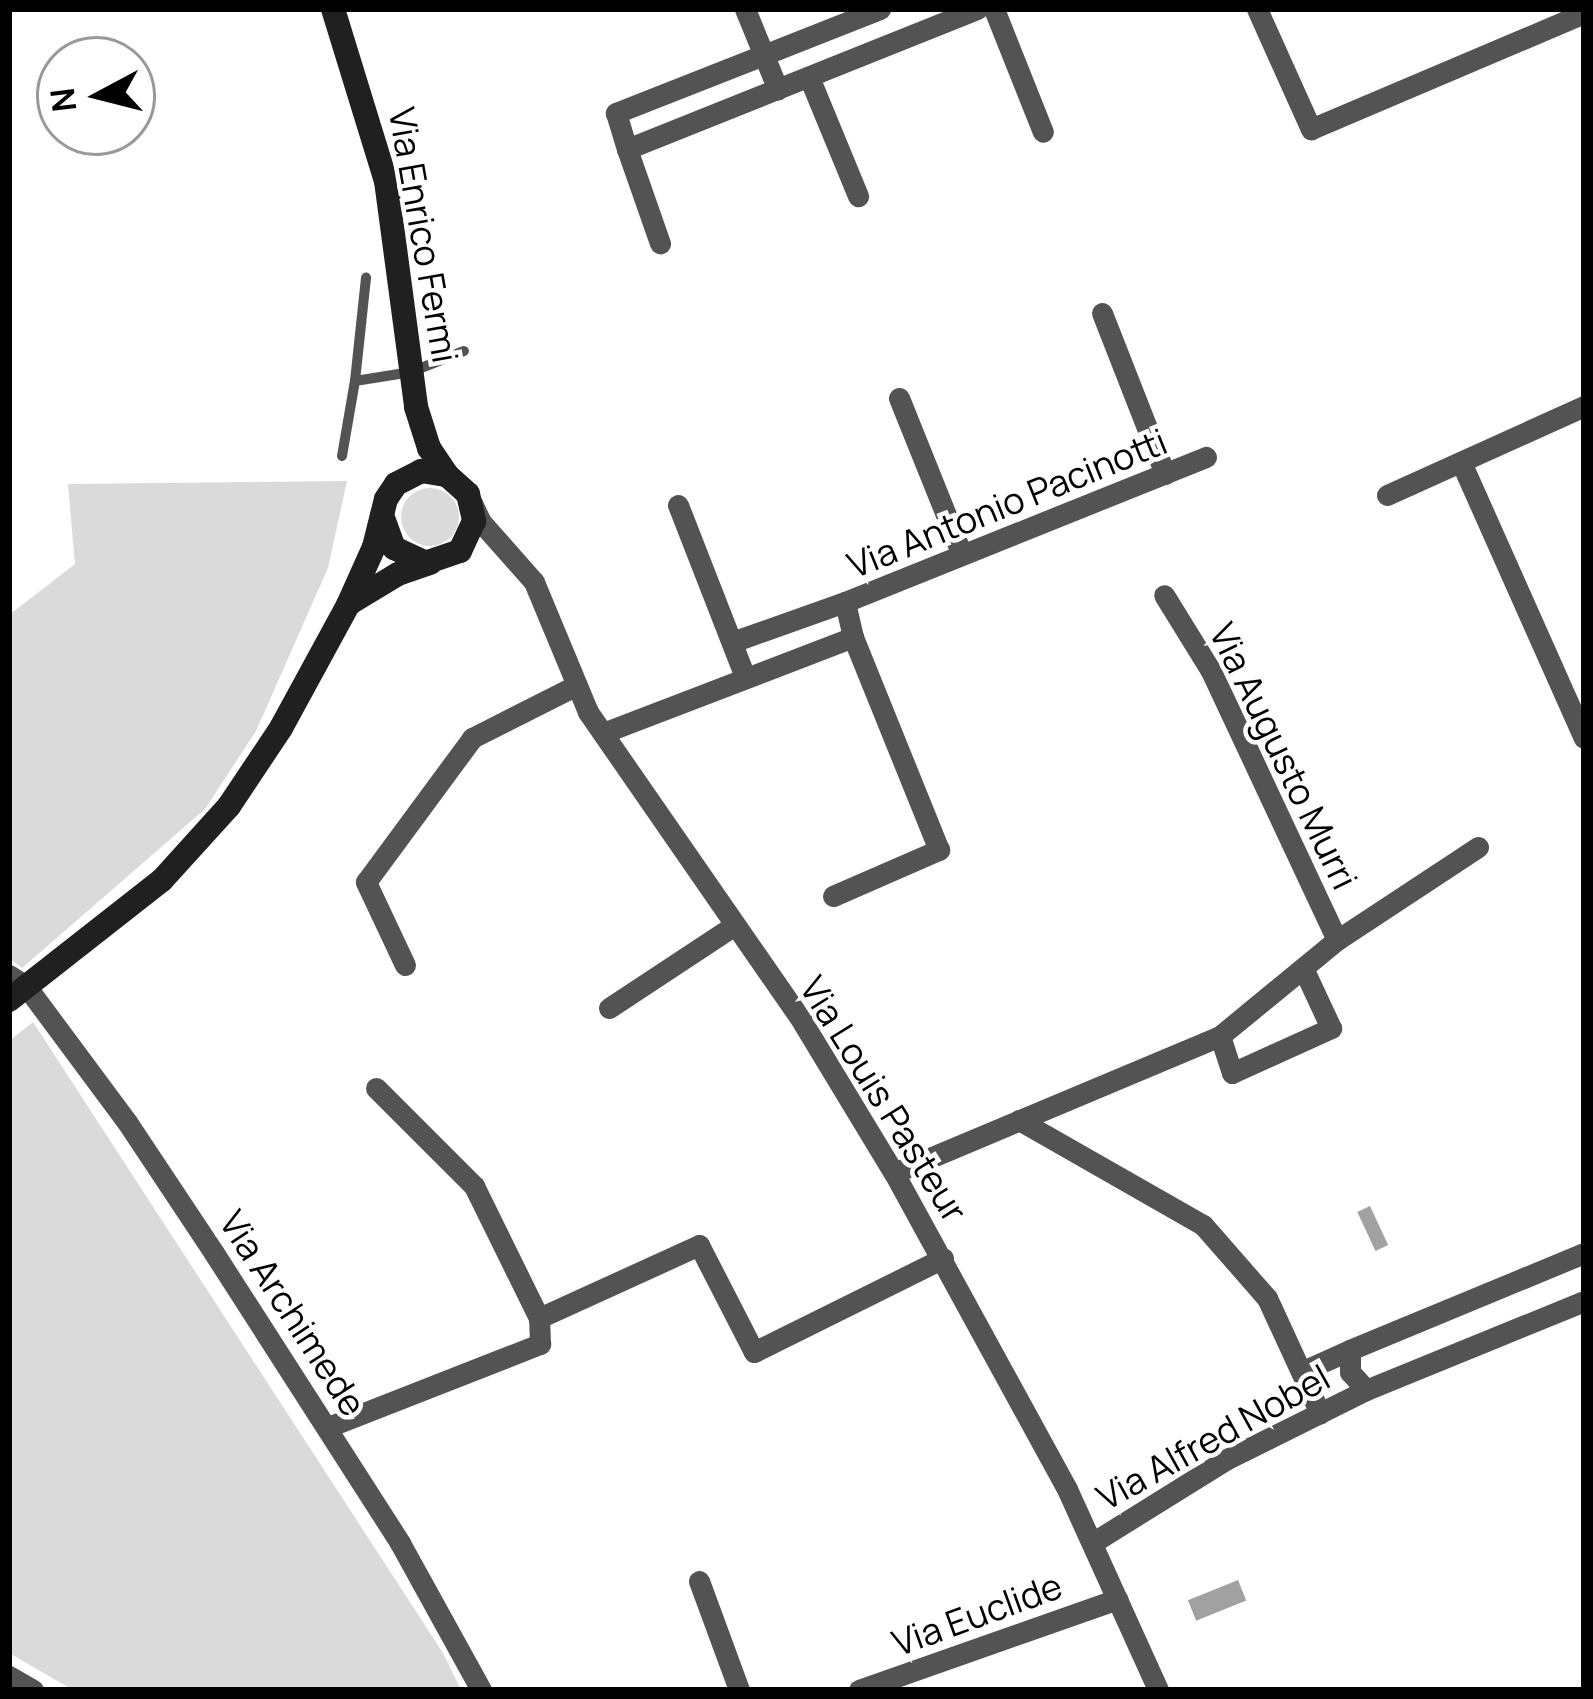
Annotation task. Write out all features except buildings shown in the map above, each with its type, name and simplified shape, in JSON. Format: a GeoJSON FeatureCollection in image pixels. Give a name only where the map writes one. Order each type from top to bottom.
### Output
{"type":"FeatureCollection","features":[{"type":"Feature","properties":{"kind":"street","name":"Via Enrico Fermi"},"geometry":{"type":"LineString","coordinates":[[333,9],[366,103],[386,182],[416,406],[429,448],[448,476]]}},
{"type":"Feature","properties":{"kind":"street"},"geometry":{"type":"LineString","coordinates":[[745,9],[778,89]]}},
{"type":"Feature","properties":{"kind":"street"},"geometry":{"type":"LineString","coordinates":[[660,243],[616,112],[880,9]]}},
{"type":"Feature","properties":{"kind":"street"},"geometry":{"type":"LineString","coordinates":[[627,149],[977,9]]}},
{"type":"Feature","properties":{"kind":"street"},"geometry":{"type":"LineString","coordinates":[[994,9],[1043,132]]}},
{"type":"Feature","properties":{"kind":"street"},"geometry":{"type":"LineString","coordinates":[[1257,9],[1311,129],[1584,13]]}},
{"type":"Feature","properties":{"kind":"street"},"geometry":{"type":"LineString","coordinates":[[809,77],[857,196]]}},
{"type":"Feature","properties":{"kind":"street"},"geometry":{"type":"LineString","coordinates":[[1102,313],[1165,474]]}},
{"type":"Feature","properties":{"kind":"street"},"geometry":{"type":"LineString","coordinates":[[899,398],[961,552]]}},
{"type":"Feature","properties":{"kind":"street","name":"Via Enrico Fermi"},"geometry":{"type":"LineString","coordinates":[[395,485],[409,454],[416,406]]}},
{"type":"Feature","properties":{"kind":"street"},"geometry":{"type":"LineString","coordinates":[[1387,495],[1584,406]]}},
{"type":"Feature","properties":{"kind":"street","name":"Via Antonio Pacinotti"},"geometry":{"type":"LineString","coordinates":[[603,734],[853,637],[845,602],[1206,457]]}},
{"type":"Feature","properties":{"kind":"street"},"geometry":{"type":"LineString","coordinates":[[1461,462],[1584,738]]}},
{"type":"Feature","properties":{"kind":"street"},"geometry":{"type":"LineString","coordinates":[[15,987],[143,897],[210,830],[280,728],[348,604],[395,485],[421,471],[448,476],[472,503],[472,533],[456,554]]}},
{"type":"Feature","properties":{"kind":"street","name":"Via Louis Pasteur"},"geometry":{"type":"LineString","coordinates":[[472,503],[481,522],[519,563],[551,619],[575,686],[603,734],[803,1024],[894,1172],[1092,1543],[1158,1690]]}},
{"type":"Feature","properties":{"kind":"street"},"geometry":{"type":"LineString","coordinates":[[678,505],[745,677]]}},
{"type":"Feature","properties":{"kind":"street"},"geometry":{"type":"LineString","coordinates":[[382,515],[394,548],[430,563]]}},
{"type":"Feature","properties":{"kind":"street"},"geometry":{"type":"LineString","coordinates":[[348,604],[398,574],[456,554],[488,552],[519,563]]}},
{"type":"Feature","properties":{"kind":"street","name":"Via Augusto Murri"},"geometry":{"type":"LineString","coordinates":[[894,1172],[1220,1036],[1336,940],[1211,671],[1164,595]]}},
{"type":"Feature","properties":{"kind":"street"},"geometry":{"type":"LineString","coordinates":[[732,642],[845,602]]}},
{"type":"Feature","properties":{"kind":"street"},"geometry":{"type":"LineString","coordinates":[[833,896],[939,850],[853,637]]}},
{"type":"Feature","properties":{"kind":"street"},"geometry":{"type":"LineString","coordinates":[[405,965],[366,882],[472,738],[575,686]]}},
{"type":"Feature","properties":{"kind":"street"},"geometry":{"type":"LineString","coordinates":[[1336,940],[1478,848]]}},
{"type":"Feature","properties":{"kind":"street"},"geometry":{"type":"LineString","coordinates":[[609,1008],[732,927]]}},
{"type":"Feature","properties":{"kind":"street"},"geometry":{"type":"LineString","coordinates":[[1220,1036],[1232,1073],[1331,1028],[1303,968]]}},
{"type":"Feature","properties":{"kind":"street","name":"Via Archimede"},"geometry":{"type":"LineString","coordinates":[[15,987],[128,1122],[328,1427],[442,1612],[482,1690]]}},
{"type":"Feature","properties":{"kind":"street"},"geometry":{"type":"LineString","coordinates":[[328,1427],[540,1344],[539,1318],[474,1186],[376,1088]]}},
{"type":"Feature","properties":{"kind":"street"},"geometry":{"type":"LineString","coordinates":[[1018,1120],[1203,1225],[1268,1298],[1320,1413]]}},
{"type":"Feature","properties":{"kind":"street"},"geometry":{"type":"LineString","coordinates":[[539,1318],[699,1245],[754,1352],[943,1258]]}},
{"type":"Feature","properties":{"kind":"street","name":"Via Alfred Nobel"},"geometry":{"type":"LineString","coordinates":[[1303,1371],[1584,1253]]}},
{"type":"Feature","properties":{"kind":"street","name":"Via Alfred Nobel"},"geometry":{"type":"LineString","coordinates":[[1092,1543],[1227,1459],[1366,1390],[1584,1301]]}},
{"type":"Feature","properties":{"kind":"street","name":"Via Alfred Nobel"},"geometry":{"type":"LineString","coordinates":[[1350,1350],[1350,1372],[1366,1390]]}},
{"type":"Feature","properties":{"kind":"street"},"geometry":{"type":"LineString","coordinates":[[699,1581],[740,1690]]}},
{"type":"Feature","properties":{"kind":"street","name":"Via Euclide"},"geometry":{"type":"LineString","coordinates":[[859,1690],[1117,1599]]}},
{"type":"Feature","properties":{"kind":"street"},"geometry":{"type":"LineString","coordinates":[[9,1676],[33,1690]]}},
{"type":"Feature","properties":{"kind":"lane"},"geometry":{"type":"LineString","coordinates":[[342,455],[366,278]]}},
{"type":"Feature","properties":{"kind":"lane"},"geometry":{"type":"LineString","coordinates":[[355,381],[411,372],[464,351]]}},
{"type":"Feature","properties":{"kind":"shaded area"},"geometry":{"type":"Polygon","coordinates":[[[347,481],[328,568],[256,731],[205,809],[22,968],[9,958],[9,615],[75,564],[68,484],[347,481]]]}},
{"type":"Feature","properties":{"kind":"shaded area"},"geometry":{"type":"Polygon","coordinates":[[[430,488],[450,497],[459,517],[450,537],[430,546],[410,537],[401,517],[410,497],[430,488]]]}},
{"type":"Feature","properties":{"kind":"shaded area"},"geometry":{"type":"Polygon","coordinates":[[[33,1022],[443,1653],[461,1690],[73,1690],[9,1653],[9,1041],[33,1022]]]}},
{"type":"Feature","properties":{"kind":"shaded area"},"geometry":{"type":"Polygon","coordinates":[[[1370,1206],[1388,1245],[1375,1251],[1357,1212],[1370,1206]]]}},
{"type":"Feature","properties":{"kind":"shaded area"},"geometry":{"type":"Polygon","coordinates":[[[1238,1580],[1246,1600],[1196,1621],[1188,1600],[1238,1580]]]}}]}
